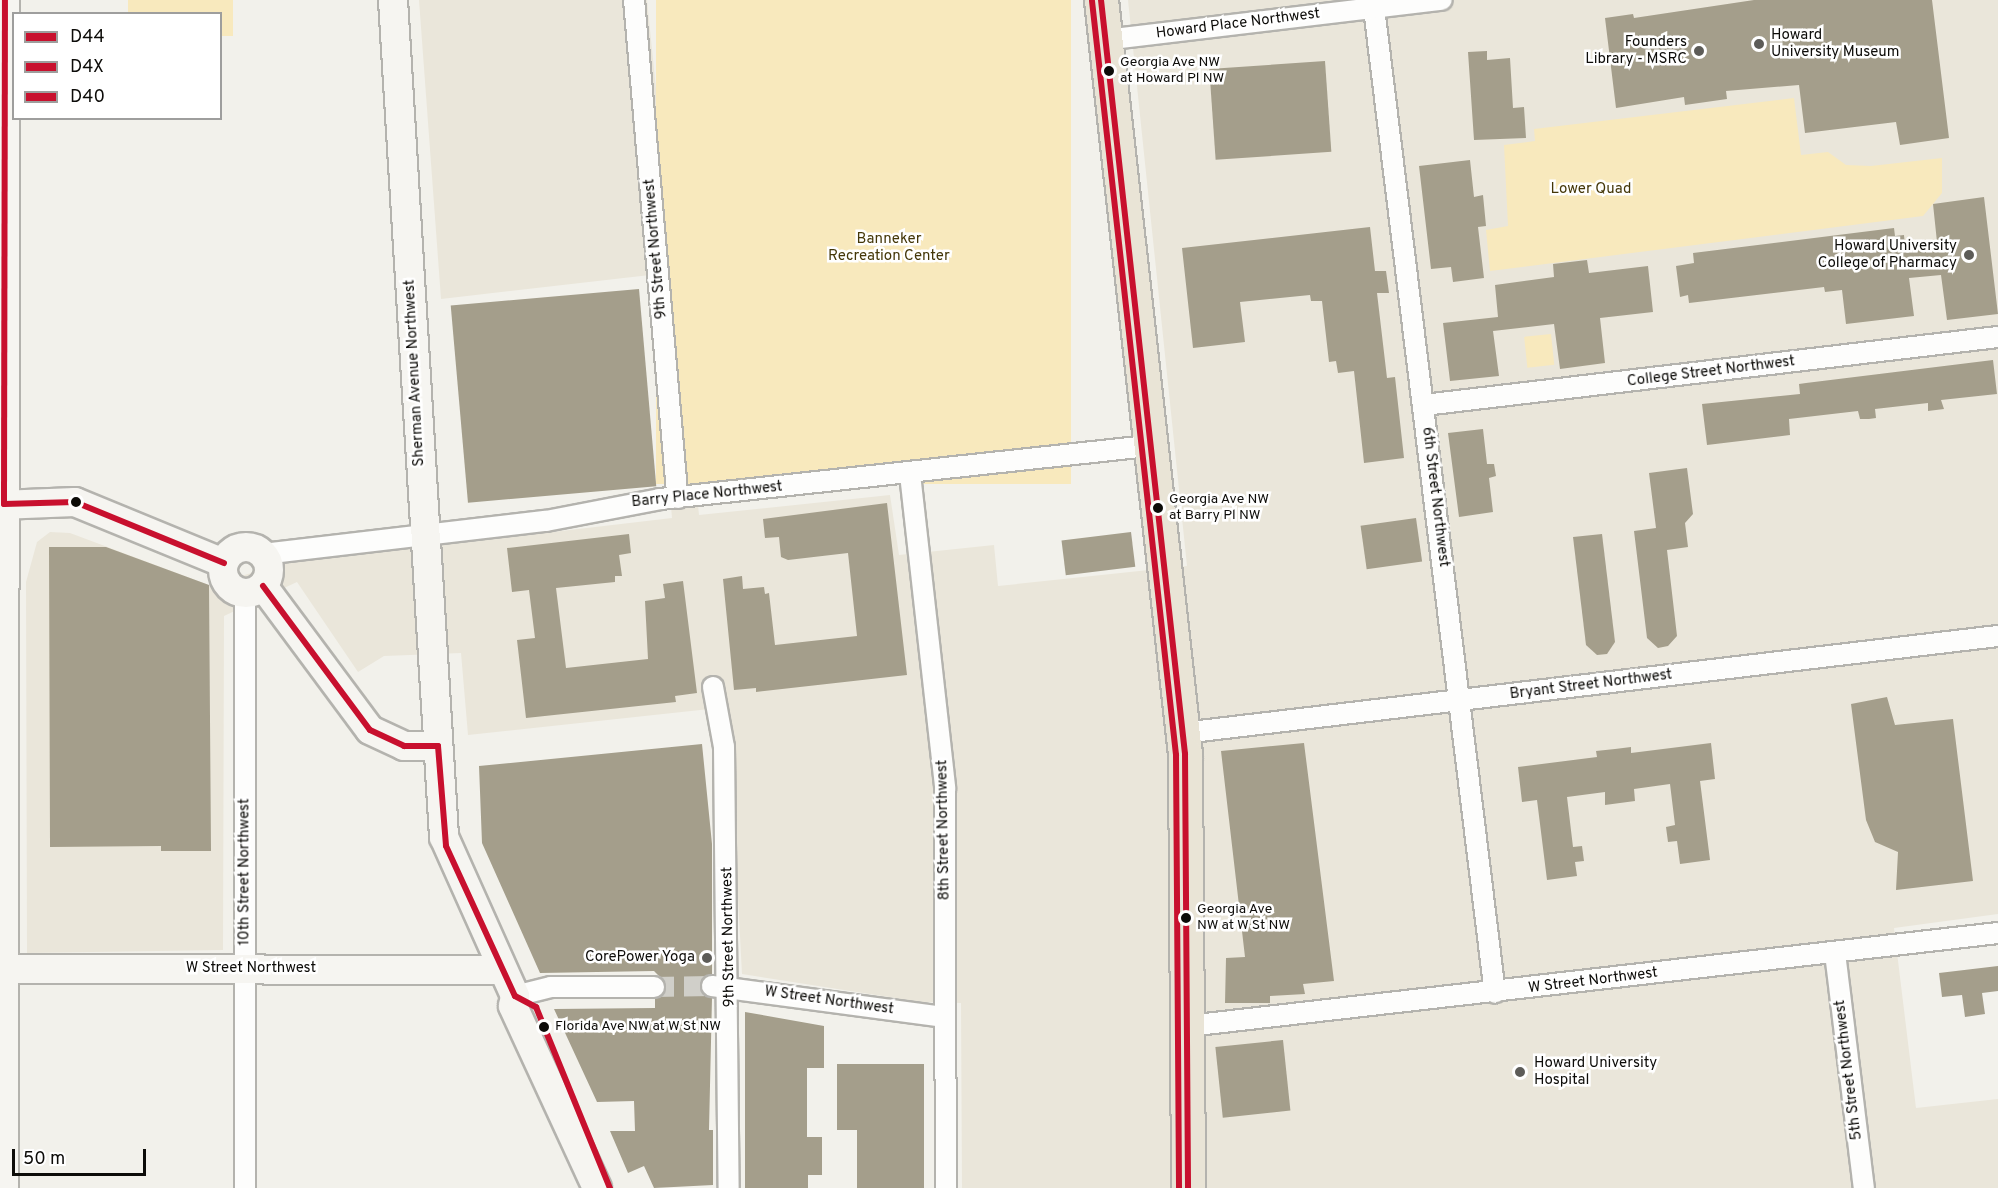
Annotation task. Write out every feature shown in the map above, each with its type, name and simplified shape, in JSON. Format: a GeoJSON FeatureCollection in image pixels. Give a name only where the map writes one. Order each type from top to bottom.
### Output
{"type":"FeatureCollection","features":[{"type":"Feature","properties":{"kind":"highway"},"geometry":{"type":"LineString","coordinates":[[1101,0],[1183,733],[1188,1188]]}},
{"type":"Feature","properties":{"kind":"main road","name":"Sherman Avenue Northwest"},"geometry":{"type":"LineString","coordinates":[[393,0],[424,535],[446,846],[515,996]]}},
{"type":"Feature","properties":{"kind":"main road"},"geometry":{"type":"LineString","coordinates":[[3,11],[2,969],[4,1188]]}},
{"type":"Feature","properties":{"kind":"main road"},"geometry":{"type":"LineString","coordinates":[[2,505],[75,502],[224,563]]}},
{"type":"Feature","properties":{"kind":"main road"},"geometry":{"type":"LineString","coordinates":[[224,563],[238,549],[252,548],[263,554],[269,574],[254,589]]}},
{"type":"Feature","properties":{"kind":"main road"},"geometry":{"type":"LineString","coordinates":[[224,563],[227,583],[254,589],[370,730],[404,746],[438,746]]}},
{"type":"Feature","properties":{"kind":"main road","name":"W Street Northwest"},"geometry":{"type":"LineString","coordinates":[[2,969],[502,970]]}},
{"type":"Feature","properties":{"kind":"main road"},"geometry":{"type":"LineString","coordinates":[[597,1188],[513,1006],[515,996],[536,1007],[610,1188]]}},
{"type":"Feature","properties":{"kind":"street","name":"9th Street Northwest"},"geometry":{"type":"LineString","coordinates":[[634,0],[678,498]]}},
{"type":"Feature","properties":{"kind":"street","name":"Howard Place Northwest"},"geometry":{"type":"LineString","coordinates":[[1105,40],[1373,4],[1442,0]]}},
{"type":"Feature","properties":{"kind":"street","name":"6th Street Northwest"},"geometry":{"type":"LineString","coordinates":[[1373,4],[1495,993]]}},
{"type":"Feature","properties":{"kind":"street","name":"College Street Northwest"},"geometry":{"type":"LineString","coordinates":[[1424,405],[1998,337]]}},
{"type":"Feature","properties":{"kind":"street","name":"Barry Place Northwest"},"geometry":{"type":"LineString","coordinates":[[263,554],[546,521],[678,498],[1151,446]]}},
{"type":"Feature","properties":{"kind":"street","name":"8th Street Northwest"},"geometry":{"type":"LineString","coordinates":[[910,474],[945,788],[946,1188]]}},
{"type":"Feature","properties":{"kind":"street","name":"10th Street Northwest"},"geometry":{"type":"LineString","coordinates":[[245,1188],[245,970],[254,589]]}},
{"type":"Feature","properties":{"kind":"street","name":"Bryant Street Northwest"},"geometry":{"type":"LineString","coordinates":[[1183,733],[1459,702],[1998,636]]}},
{"type":"Feature","properties":{"kind":"street","name":"9th Street Northwest"},"geometry":{"type":"LineString","coordinates":[[713,687],[724,747],[721,986],[729,1188]]}},
{"type":"Feature","properties":{"kind":"street","name":"W Street Northwest"},"geometry":{"type":"LineString","coordinates":[[1188,1026],[1495,993],[1998,933]]}},
{"type":"Feature","properties":{"kind":"street","name":"5th Street Northwest"},"geometry":{"type":"LineString","coordinates":[[1835,952],[1864,1188]]}},
{"type":"Feature","properties":{"kind":"street","name":"W Street Northwest"},"geometry":{"type":"LineString","coordinates":[[721,986],[945,1017]]}},
{"type":"Feature","properties":{"kind":"street"},"geometry":{"type":"LineString","coordinates":[[515,996],[550,987],[654,987]]}},
{"type":"Feature","properties":{"kind":"shaded area"},"geometry":{"type":"Polygon","coordinates":[[[419,0],[647,0],[699,515],[890,495],[899,555],[994,545],[998,586],[1187,566],[1128,0],[1998,0],[1998,914],[1894,928],[1916,1108],[1998,1099],[1998,1188],[962,1188],[961,1003],[921,1002],[742,974],[728,707],[468,735],[461,653],[384,656],[358,672],[297,582],[224,616],[223,950],[27,953],[26,582],[37,542],[50,532],[70,533],[209,585],[287,563],[672,518],[650,275],[441,299],[419,0]]]}},
{"type":"Feature","properties":{"kind":"green space"},"geometry":{"type":"Polygon","coordinates":[[[128,0],[233,0],[233,36],[222,36],[222,12],[128,12],[128,0]]]}},
{"type":"Feature","properties":{"kind":"green space","name":"Banneker Recreation Center"},"geometry":{"type":"Polygon","coordinates":[[[656,0],[1071,0],[1071,484],[656,484],[656,0]]]}},
{"type":"Feature","properties":{"kind":"green space","name":"Lower Quad"},"geometry":{"type":"Polygon","coordinates":[[[1794,98],[1801,155],[1828,152],[1846,165],[1871,166],[1942,158],[1942,193],[1923,216],[1490,271],[1486,230],[1508,226],[1504,145],[1535,141],[1534,129],[1794,98]]]}},
{"type":"Feature","properties":{"kind":"green space"},"geometry":{"type":"Polygon","coordinates":[[[1551,334],[1554,365],[1527,368],[1524,337],[1551,334]]]}},
{"type":"Feature","properties":{"kind":"building"},"geometry":{"type":"Polygon","coordinates":[[[1754,0],[1932,0],[1949,138],[1900,145],[1896,122],[1805,133],[1799,85],[1726,91],[1727,99],[1685,105],[1684,97],[1616,108],[1605,18],[1633,14],[1634,18],[1754,0]]]}},
{"type":"Feature","properties":{"kind":"building"},"geometry":{"type":"Polygon","coordinates":[[[1487,51],[1487,60],[1510,58],[1513,108],[1524,107],[1526,138],[1474,140],[1468,52],[1487,51]]]}},
{"type":"Feature","properties":{"kind":"building"},"geometry":{"type":"Polygon","coordinates":[[[1325,61],[1331,152],[1216,160],[1209,69],[1325,61]]]}},
{"type":"Feature","properties":{"kind":"building"},"geometry":{"type":"Polygon","coordinates":[[[1470,160],[1474,197],[1483,195],[1486,226],[1478,227],[1484,278],[1453,282],[1451,267],[1431,269],[1419,166],[1470,160]]]}},
{"type":"Feature","properties":{"kind":"building"},"geometry":{"type":"Polygon","coordinates":[[[1984,197],[1998,314],[1947,320],[1941,275],[1909,278],[1914,316],[1846,324],[1842,290],[1825,292],[1824,287],[1689,303],[1688,295],[1680,297],[1676,266],[1694,263],[1693,253],[1894,228],[1895,236],[1904,235],[1905,246],[1937,242],[1933,204],[1984,197]]]}},
{"type":"Feature","properties":{"kind":"building"},"geometry":{"type":"Polygon","coordinates":[[[1370,227],[1375,271],[1386,271],[1389,293],[1377,293],[1387,378],[1395,377],[1404,458],[1364,463],[1354,371],[1338,373],[1336,361],[1329,362],[1322,301],[1311,301],[1310,295],[1240,302],[1245,342],[1193,348],[1182,248],[1370,227]]]}},
{"type":"Feature","properties":{"kind":"building"},"geometry":{"type":"Polygon","coordinates":[[[1587,260],[1589,273],[1648,266],[1653,312],[1600,318],[1605,363],[1560,369],[1554,324],[1493,331],[1499,376],[1450,381],[1443,323],[1498,317],[1495,285],[1554,277],[1553,264],[1587,260]]]}},
{"type":"Feature","properties":{"kind":"building"},"geometry":{"type":"Polygon","coordinates":[[[639,289],[656,486],[468,503],[451,305],[639,289]]]}},
{"type":"Feature","properties":{"kind":"building"},"geometry":{"type":"Polygon","coordinates":[[[1993,360],[1997,394],[1941,400],[1944,409],[1928,411],[1928,403],[1875,409],[1876,418],[1869,419],[1860,419],[1858,411],[1789,419],[1790,435],[1707,445],[1702,404],[1800,394],[1799,384],[1993,360]]]}},
{"type":"Feature","properties":{"kind":"building"},"geometry":{"type":"Polygon","coordinates":[[[1483,429],[1487,464],[1494,464],[1496,476],[1489,478],[1493,512],[1459,517],[1448,433],[1483,429]]]}},
{"type":"Feature","properties":{"kind":"building"},"geometry":{"type":"Polygon","coordinates":[[[1687,468],[1693,514],[1685,523],[1688,547],[1667,550],[1677,636],[1668,646],[1658,648],[1647,638],[1634,531],[1656,528],[1649,473],[1687,468]]]}},
{"type":"Feature","properties":{"kind":"building"},"geometry":{"type":"Polygon","coordinates":[[[887,503],[907,675],[756,692],[756,688],[734,690],[723,579],[742,576],[743,589],[764,587],[765,594],[769,593],[775,645],[857,636],[848,553],[788,560],[781,557],[779,537],[765,538],[763,519],[887,503]]]}},
{"type":"Feature","properties":{"kind":"building"},"geometry":{"type":"Polygon","coordinates":[[[1416,518],[1422,562],[1367,569],[1361,526],[1416,518]]]}},
{"type":"Feature","properties":{"kind":"building"},"geometry":{"type":"Polygon","coordinates":[[[1131,532],[1135,567],[1066,575],[1062,541],[1131,532]]]}},
{"type":"Feature","properties":{"kind":"building"},"geometry":{"type":"Polygon","coordinates":[[[629,534],[631,553],[619,555],[622,576],[615,576],[615,582],[556,588],[566,668],[648,659],[645,601],[665,598],[663,584],[683,581],[697,693],[675,696],[676,702],[526,718],[517,640],[535,638],[529,590],[512,592],[507,548],[629,534]]]}},
{"type":"Feature","properties":{"kind":"building"},"geometry":{"type":"Polygon","coordinates":[[[1602,534],[1615,642],[1607,654],[1597,655],[1586,645],[1573,537],[1602,534]]]}},
{"type":"Feature","properties":{"kind":"building"},"geometry":{"type":"Polygon","coordinates":[[[49,547],[106,547],[209,585],[211,851],[161,851],[161,846],[50,847],[49,547]]]}},
{"type":"Feature","properties":{"kind":"building"},"geometry":{"type":"Polygon","coordinates":[[[1887,697],[1895,725],[1953,719],[1973,881],[1896,890],[1898,852],[1875,842],[1866,820],[1851,704],[1887,697]]]}},
{"type":"Feature","properties":{"kind":"building"},"geometry":{"type":"Polygon","coordinates":[[[1304,743],[1334,981],[1303,984],[1305,994],[1270,996],[1270,1003],[1225,1003],[1226,958],[1245,957],[1221,751],[1304,743]]]}},
{"type":"Feature","properties":{"kind":"building"},"geometry":{"type":"Polygon","coordinates":[[[1711,743],[1715,779],[1700,781],[1710,860],[1680,864],[1677,841],[1668,842],[1666,827],[1675,825],[1670,784],[1634,789],[1635,801],[1605,805],[1605,792],[1567,797],[1573,847],[1582,846],[1584,861],[1575,862],[1577,876],[1547,880],[1537,800],[1522,802],[1518,767],[1597,757],[1596,751],[1631,747],[1631,753],[1711,743]]]}},
{"type":"Feature","properties":{"kind":"building"},"geometry":{"type":"Polygon","coordinates":[[[702,744],[712,844],[712,974],[700,985],[704,995],[712,998],[709,1130],[713,1130],[713,1185],[654,1188],[644,1166],[628,1173],[610,1131],[635,1131],[634,1101],[597,1102],[554,1009],[655,1008],[655,999],[665,992],[665,982],[654,971],[540,973],[482,843],[479,766],[702,744]]]}},
{"type":"Feature","properties":{"kind":"building"},"geometry":{"type":"Polygon","coordinates":[[[1998,966],[1998,991],[1982,993],[1985,1014],[1965,1017],[1962,995],[1942,997],[1939,973],[1998,966]]]}},
{"type":"Feature","properties":{"kind":"building"},"geometry":{"type":"Polygon","coordinates":[[[745,1012],[824,1026],[824,1068],[807,1068],[807,1137],[822,1137],[822,1175],[808,1175],[808,1188],[745,1188],[745,1012]]]}},
{"type":"Feature","properties":{"kind":"building"},"geometry":{"type":"Polygon","coordinates":[[[1283,1040],[1290,1111],[1223,1118],[1215,1047],[1283,1040]]]}},
{"type":"Feature","properties":{"kind":"building"},"geometry":{"type":"Polygon","coordinates":[[[837,1064],[924,1064],[924,1188],[857,1188],[857,1130],[837,1130],[837,1064]]]}},
{"type":"Feature","properties":{"kind":"tunnel"},"geometry":{"type":"LineString","coordinates":[[654,987],[712,986]]}},
{"type":"Feature","properties":{"kind":"transit line","name":"D44"},"geometry":{"type":"LineString","coordinates":[[4,504],[5,0]]}},
{"type":"Feature","properties":{"kind":"transit line","name":"D4X"},"geometry":{"type":"LineString","coordinates":[[1101,0],[1185,754],[1188,1188]]}},
{"type":"Feature","properties":{"kind":"transit line","name":"D40"},"geometry":{"type":"LineString","coordinates":[[1092,1],[1176,755],[1179,1188]]}},
{"type":"Feature","properties":{"kind":"transit line","name":"D44"},"geometry":{"type":"LineString","coordinates":[[4,504],[75,502],[224,563]]}},
{"type":"Feature","properties":{"kind":"transit line","name":"D44"},"geometry":{"type":"LineString","coordinates":[[263,586],[370,730],[404,746],[438,746]]}},
{"type":"Feature","properties":{"kind":"transit line","name":"D44"},"geometry":{"type":"LineString","coordinates":[[438,746],[446,846],[515,996],[536,1007],[610,1188]]}},
{"type":"Feature","properties":{"kind":"place","name":"Howard University Museum"},"geometry":{"type":"Point","coordinates":[1759,44]}},
{"type":"Feature","properties":{"kind":"place","name":"Founders Library - MSRC"},"geometry":{"type":"Point","coordinates":[1699,51]}},
{"type":"Feature","properties":{"kind":"place","name":"Georgia Ave NW at Howard Pl NW"},"geometry":{"type":"Point","coordinates":[1109,71]}},
{"type":"Feature","properties":{"kind":"place","name":"Howard University College of Pharmacy"},"geometry":{"type":"Point","coordinates":[1969,255]}},
{"type":"Feature","properties":{"kind":"place","name":"Georgia Ave NW at Barry Pl NW"},"geometry":{"type":"Point","coordinates":[1158,508]}},
{"type":"Feature","properties":{"kind":"place","name":"Georgia Ave NW at W St NW"},"geometry":{"type":"Point","coordinates":[1186,918]}},
{"type":"Feature","properties":{"kind":"place","name":"CorePower Yoga"},"geometry":{"type":"Point","coordinates":[707,958]}},
{"type":"Feature","properties":{"kind":"place","name":"Florida Ave NW at W St NW"},"geometry":{"type":"Point","coordinates":[544,1027]}},
{"type":"Feature","properties":{"kind":"place","name":"Howard University Hospital"},"geometry":{"type":"Point","coordinates":[1520,1072]}}]}
